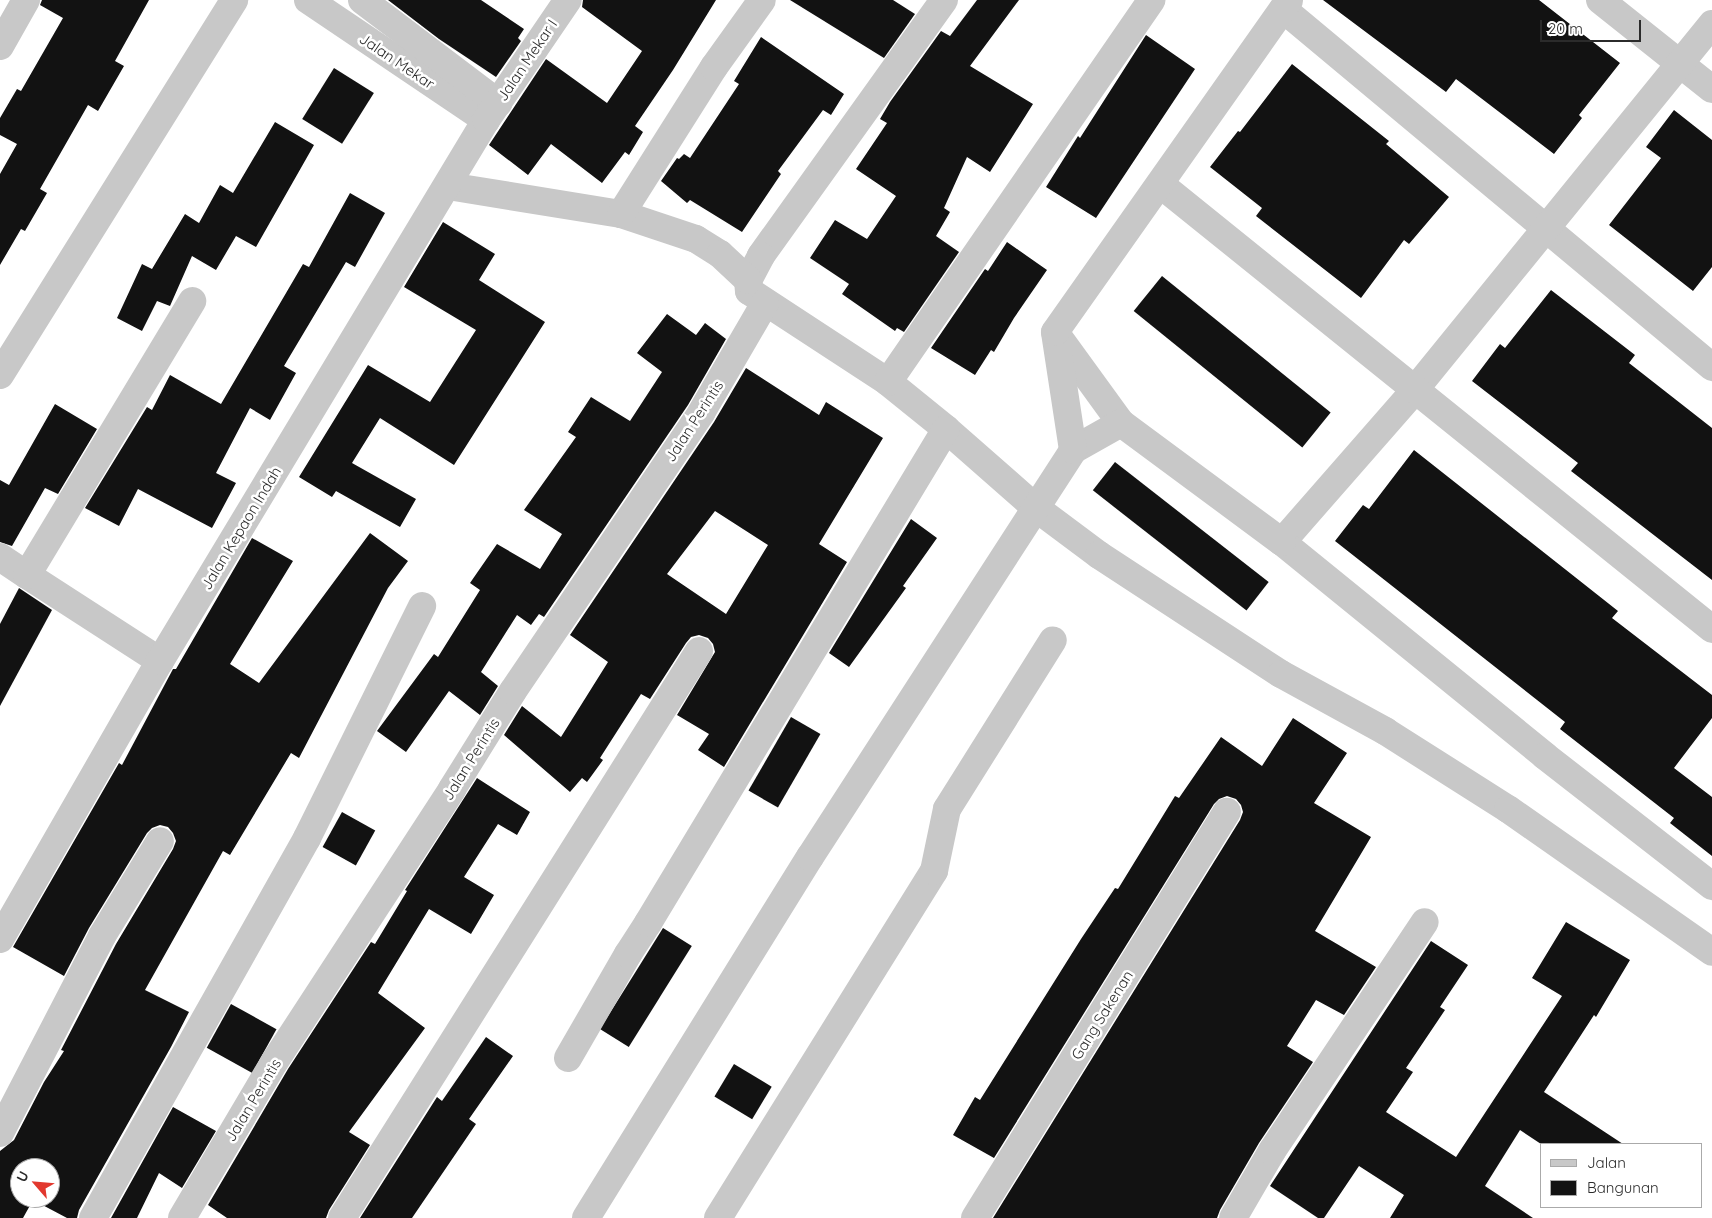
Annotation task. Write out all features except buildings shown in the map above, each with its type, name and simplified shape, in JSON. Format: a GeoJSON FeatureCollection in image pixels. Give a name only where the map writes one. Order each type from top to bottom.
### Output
{"type":"FeatureCollection","features":[{"type":"Feature","properties":{"kind":"street"},"geometry":{"type":"LineString","coordinates":[[0,46],[26,0]]}},
{"type":"Feature","properties":{"kind":"street"},"geometry":{"type":"LineString","coordinates":[[0,375],[234,0]]}},
{"type":"Feature","properties":{"kind":"street","name":"Jalan Mekar"},"geometry":{"type":"LineString","coordinates":[[308,0],[492,112]]}},
{"type":"Feature","properties":{"kind":"street"},"geometry":{"type":"LineString","coordinates":[[362,0],[492,112]]}},
{"type":"Feature","properties":{"kind":"street","name":"Jalan Mekar I"},"geometry":{"type":"LineString","coordinates":[[492,112],[568,0]]}},
{"type":"Feature","properties":{"kind":"street"},"geometry":{"type":"LineString","coordinates":[[621,214],[714,67],[762,0]]}},
{"type":"Feature","properties":{"kind":"street"},"geometry":{"type":"LineString","coordinates":[[944,0],[761,256],[748,280],[749,291],[888,382],[946,429],[1036,508],[1099,555],[1281,674],[1385,732],[1508,808],[1712,952]]}},
{"type":"Feature","properties":{"kind":"street"},"geometry":{"type":"LineString","coordinates":[[888,382],[1152,0]]}},
{"type":"Feature","properties":{"kind":"street"},"geometry":{"type":"LineString","coordinates":[[1600,0],[1712,89]]}},
{"type":"Feature","properties":{"kind":"street"},"geometry":{"type":"LineString","coordinates":[[1073,450],[1055,332],[1286,5],[1545,228],[1712,367]]}},
{"type":"Feature","properties":{"kind":"street"},"geometry":{"type":"LineString","coordinates":[[1282,542],[1415,390],[1712,24]]}},
{"type":"Feature","properties":{"kind":"street","name":"Jalan Kepaon Indah"},"geometry":{"type":"LineString","coordinates":[[0,939],[160,660],[492,112]]}},
{"type":"Feature","properties":{"kind":"street"},"geometry":{"type":"LineString","coordinates":[[1160,184],[1712,628]]}},
{"type":"Feature","properties":{"kind":"street"},"geometry":{"type":"LineString","coordinates":[[448,186],[621,214],[696,239],[720,254],[748,280]]}},
{"type":"Feature","properties":{"kind":"street"},"geometry":{"type":"LineString","coordinates":[[27,575],[192,301]]}},
{"type":"Feature","properties":{"kind":"street","name":"Jalan Perintis"},"geometry":{"type":"LineString","coordinates":[[182,1218],[275,1061],[452,789],[513,690],[701,413],[765,303]]}},
{"type":"Feature","properties":{"kind":"street"},"geometry":{"type":"LineString","coordinates":[[1055,332],[1122,423],[1282,542],[1545,756],[1712,886]]}},
{"type":"Feature","properties":{"kind":"street"},"geometry":{"type":"LineString","coordinates":[[586,1218],[810,857],[1073,450],[1122,423]]}},
{"type":"Feature","properties":{"kind":"street"},"geometry":{"type":"LineString","coordinates":[[568,1058],[628,954],[946,429]]}},
{"type":"Feature","properties":{"kind":"street"},"geometry":{"type":"LineString","coordinates":[[0,557],[160,660]]}},
{"type":"Feature","properties":{"kind":"street"},"geometry":{"type":"LineString","coordinates":[[93,1218],[307,838],[422,606]]}},
{"type":"Feature","properties":{"kind":"street"},"geometry":{"type":"LineString","coordinates":[[718,1218],[934,871],[947,809],[1053,640]]}},
{"type":"Feature","properties":{"kind":"street"},"geometry":{"type":"LineString","coordinates":[[342,1218],[699,650]]}},
{"type":"Feature","properties":{"kind":"street","name":"Gang Sakenan"},"geometry":{"type":"LineString","coordinates":[[975,1218],[1227,812]]}},
{"type":"Feature","properties":{"kind":"street"},"geometry":{"type":"LineString","coordinates":[[0,1133],[102,936],[160,841]]}},
{"type":"Feature","properties":{"kind":"street"},"geometry":{"type":"LineString","coordinates":[[1232,1218],[1272,1151],[1424,922]]}}]}
